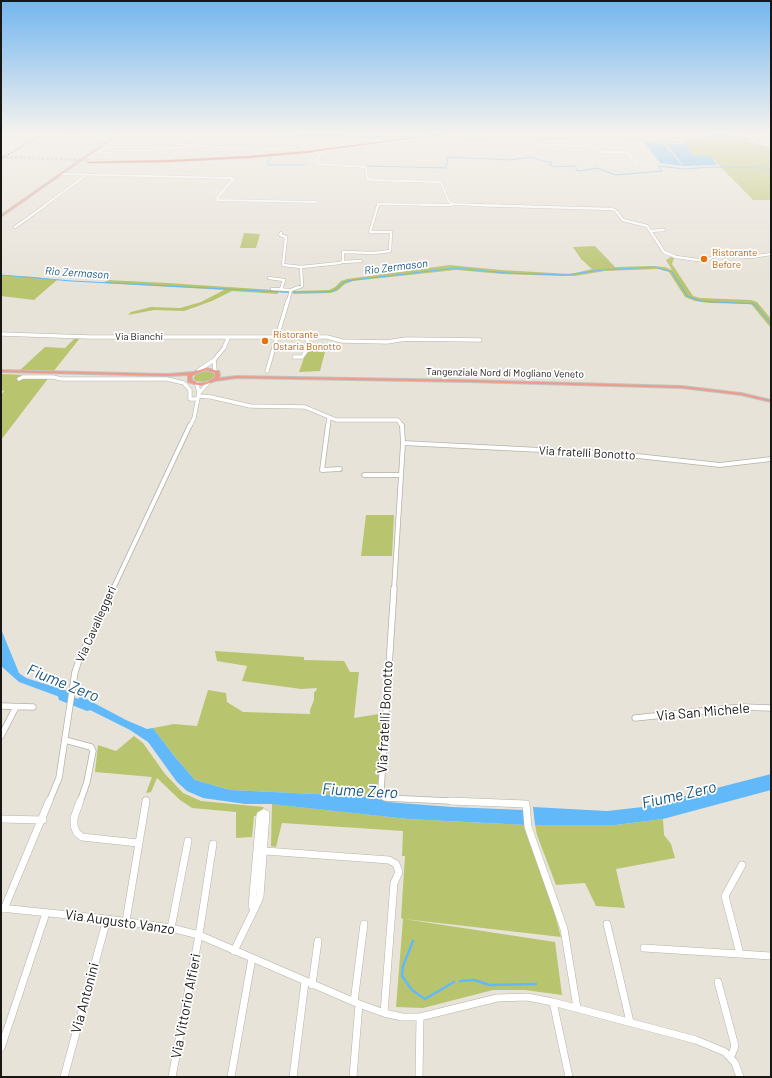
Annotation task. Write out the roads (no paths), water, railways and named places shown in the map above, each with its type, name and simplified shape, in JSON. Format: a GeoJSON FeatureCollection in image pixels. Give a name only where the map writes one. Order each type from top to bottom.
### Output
{"type":"FeatureCollection","features":[{"type":"Feature","properties":{"kind":"main road"},"geometry":{"type":"LineString","coordinates":[[1,216],[49,182]]}},
{"type":"Feature","properties":{"kind":"main road"},"geometry":{"type":"LineString","coordinates":[[189,379],[199,370],[206,369],[237,377]]}},
{"type":"Feature","properties":{"kind":"main road"},"geometry":{"type":"LineString","coordinates":[[1,371],[167,375],[194,373]]}},
{"type":"Feature","properties":{"kind":"main road"},"geometry":{"type":"LineString","coordinates":[[216,372],[218,377],[216,380]]}},
{"type":"Feature","properties":{"kind":"main road"},"geometry":{"type":"LineString","coordinates":[[167,375],[189,379],[197,384],[237,377]]}},
{"type":"Feature","properties":{"kind":"main road","name":"Tangenziale Nord di Mogliano Veneto"},"geometry":{"type":"LineString","coordinates":[[237,377],[682,387],[741,394],[771,401]]}},
{"type":"Feature","properties":{"kind":"street"},"geometry":{"type":"LineString","coordinates":[[15,227],[76,182]]}},
{"type":"Feature","properties":{"kind":"street"},"geometry":{"type":"LineString","coordinates":[[230,182],[217,198],[218,200],[316,202]]}},
{"type":"Feature","properties":{"kind":"street"},"geometry":{"type":"LineString","coordinates":[[441,182],[449,202],[454,204]]}},
{"type":"Feature","properties":{"kind":"street"},"geometry":{"type":"LineString","coordinates":[[342,262],[343,252],[374,253],[390,251],[391,232],[370,232],[378,204],[454,204],[608,208],[616,211],[623,220],[647,226],[664,252],[676,257],[705,261],[717,255],[751,257],[771,254]]}},
{"type":"Feature","properties":{"kind":"street"},"geometry":{"type":"LineString","coordinates":[[650,231],[664,230]]}},
{"type":"Feature","properties":{"kind":"street"},"geometry":{"type":"LineString","coordinates":[[281,233],[280,235],[286,237],[283,265],[300,267],[360,261]]}},
{"type":"Feature","properties":{"kind":"street"},"geometry":{"type":"LineString","coordinates":[[272,289],[290,291],[302,286],[300,267]]}},
{"type":"Feature","properties":{"kind":"street"},"geometry":{"type":"LineString","coordinates":[[268,278],[284,280],[281,289]]}},
{"type":"Feature","properties":{"kind":"street"},"geometry":{"type":"LineString","coordinates":[[267,371],[290,291]]}},
{"type":"Feature","properties":{"kind":"street","name":"Via Bianchi"},"geometry":{"type":"LineString","coordinates":[[1,334],[89,337],[327,337],[342,341],[387,342],[406,339],[480,340]]}},
{"type":"Feature","properties":{"kind":"street"},"geometry":{"type":"LineString","coordinates":[[199,370],[214,360],[224,348],[228,338]]}},
{"type":"Feature","properties":{"kind":"street"},"geometry":{"type":"LineString","coordinates":[[294,357],[302,357],[306,350],[308,338]]}},
{"type":"Feature","properties":{"kind":"street"},"geometry":{"type":"LineString","coordinates":[[214,360],[216,372]]}},
{"type":"Feature","properties":{"kind":"street"},"geometry":{"type":"LineString","coordinates":[[19,379],[23,377],[53,377],[61,379],[167,379],[184,383],[188,386],[190,390],[190,399],[198,396],[208,383]]}},
{"type":"Feature","properties":{"kind":"street"},"geometry":{"type":"LineString","coordinates":[[197,384],[198,396]]}},
{"type":"Feature","properties":{"kind":"street","name":"Via fratelli Bonotto"},"geometry":{"type":"LineString","coordinates":[[198,396],[211,397],[250,406],[311,408],[329,418],[336,420],[389,419],[398,420],[402,424],[403,443],[381,790],[382,796],[386,798],[526,804],[528,827],[564,929],[577,1008]]}},
{"type":"Feature","properties":{"kind":"street","name":"Via Cavalleggeri"},"geometry":{"type":"LineString","coordinates":[[3,909],[43,820],[59,778],[75,672],[84,645],[194,418],[198,396]]}},
{"type":"Feature","properties":{"kind":"street"},"geometry":{"type":"LineString","coordinates":[[329,418],[322,470],[340,470]]}},
{"type":"Feature","properties":{"kind":"street","name":"Via fratelli Bonotto"},"geometry":{"type":"LineString","coordinates":[[403,443],[619,454],[695,464],[720,465],[771,459]]}},
{"type":"Feature","properties":{"kind":"street"},"geometry":{"type":"LineString","coordinates":[[364,474],[400,474]]}},
{"type":"Feature","properties":{"kind":"street"},"geometry":{"type":"LineString","coordinates":[[1,706],[33,707]]}},
{"type":"Feature","properties":{"kind":"street"},"geometry":{"type":"LineString","coordinates":[[1,736],[16,707]]}},
{"type":"Feature","properties":{"kind":"street","name":"Via San Michele"},"geometry":{"type":"LineString","coordinates":[[635,718],[742,707],[771,708]]}},
{"type":"Feature","properties":{"kind":"street"},"geometry":{"type":"LineString","coordinates":[[65,740],[91,747],[93,751],[87,782],[74,818],[74,826],[77,833],[82,837],[138,843]]}},
{"type":"Feature","properties":{"kind":"street"},"geometry":{"type":"LineString","coordinates":[[126,921],[146,800]]}},
{"type":"Feature","properties":{"kind":"street"},"geometry":{"type":"LineString","coordinates":[[234,951],[254,910],[260,897],[266,814],[264,813],[260,815],[252,906],[254,910]]}},
{"type":"Feature","properties":{"kind":"street"},"geometry":{"type":"LineString","coordinates":[[1,820],[43,820]]}},
{"type":"Feature","properties":{"kind":"street"},"geometry":{"type":"LineString","coordinates":[[171,928],[188,841]]}},
{"type":"Feature","properties":{"kind":"street","name":"Via Vittorio Alfieri"},"geometry":{"type":"LineString","coordinates":[[172,1077],[199,936],[213,844]]}},
{"type":"Feature","properties":{"kind":"street"},"geometry":{"type":"LineString","coordinates":[[264,851],[389,860],[396,864],[398,872],[394,883],[384,1013]]}},
{"type":"Feature","properties":{"kind":"street"},"geometry":{"type":"LineString","coordinates":[[740,954],[724,896],[742,865]]}},
{"type":"Feature","properties":{"kind":"street","name":"Via Augusto Vanzo"},"geometry":{"type":"LineString","coordinates":[[3,909],[126,921],[171,928],[199,936],[309,984],[357,1003],[384,1013],[402,1017],[420,1017],[497,998],[527,997],[553,1002],[696,1040],[725,1052],[735,1063],[740,1077]]}},
{"type":"Feature","properties":{"kind":"street"},"geometry":{"type":"LineString","coordinates":[[1,1048],[46,912]]}},
{"type":"Feature","properties":{"kind":"street","name":"Via Antonini"},"geometry":{"type":"LineString","coordinates":[[64,1077],[107,919]]}},
{"type":"Feature","properties":{"kind":"street"},"geometry":{"type":"LineString","coordinates":[[353,1077],[357,1003],[364,924]]}},
{"type":"Feature","properties":{"kind":"street"},"geometry":{"type":"LineString","coordinates":[[607,924],[630,1022]]}},
{"type":"Feature","properties":{"kind":"street"},"geometry":{"type":"LineString","coordinates":[[293,1077],[318,940]]}},
{"type":"Feature","properties":{"kind":"street"},"geometry":{"type":"LineString","coordinates":[[644,948],[771,956]]}},
{"type":"Feature","properties":{"kind":"street"},"geometry":{"type":"LineString","coordinates":[[232,1077],[252,958]]}},
{"type":"Feature","properties":{"kind":"street"},"geometry":{"type":"LineString","coordinates":[[718,982],[735,1046],[732,1054]]}},
{"type":"Feature","properties":{"kind":"street"},"geometry":{"type":"LineString","coordinates":[[553,1002],[569,1077]]}},
{"type":"Feature","properties":{"kind":"street"},"geometry":{"type":"LineString","coordinates":[[419,1077],[420,1017]]}},
{"type":"Feature","properties":{"kind":"water"},"geometry":{"type":"Polygon","coordinates":[[[1,629],[19,673],[26,678],[71,692],[68,700],[19,682],[1,666],[1,629]]]}},
{"type":"Feature","properties":{"kind":"water"},"geometry":{"type":"Polygon","coordinates":[[[79,695],[126,720],[147,729],[153,728],[195,780],[230,790],[380,797],[387,802],[452,807],[524,810],[526,825],[408,819],[270,804],[245,804],[203,798],[187,791],[177,782],[148,742],[130,730],[78,704],[79,695]]]}},
{"type":"Feature","properties":{"kind":"water"},"geometry":{"type":"Polygon","coordinates":[[[771,774],[771,790],[663,819],[616,825],[535,825],[533,807],[607,811],[643,807],[771,774]]]}},
{"type":"Feature","properties":{"kind":"waterway","name":"Rio Zermason"},"geometry":{"type":"LineString","coordinates":[[1,275],[72,281],[283,292],[326,292],[334,291],[344,282],[353,280],[456,268],[506,273],[565,275],[602,270],[655,267],[672,272],[687,296],[700,301],[754,304],[771,324]]}},
{"type":"Feature","properties":{"kind":"waterway","name":"Fiume Zero"},"geometry":{"type":"LineString","coordinates":[[63,697],[87,707]]}},
{"type":"Feature","properties":{"kind":"waterway"},"geometry":{"type":"LineString","coordinates":[[413,941],[403,966],[402,976],[412,990],[425,999],[454,982]]}},
{"type":"Feature","properties":{"kind":"waterway"},"geometry":{"type":"LineString","coordinates":[[460,981],[474,980],[490,985],[536,984]]}},
{"type":"Feature","properties":{"kind":"place","name":"Ristorante Before"},"geometry":{"type":"Point","coordinates":[704,259]}},
{"type":"Feature","properties":{"kind":"place","name":"Ristorante Ostaria Bonotto"},"geometry":{"type":"Point","coordinates":[265,341]}}]}
